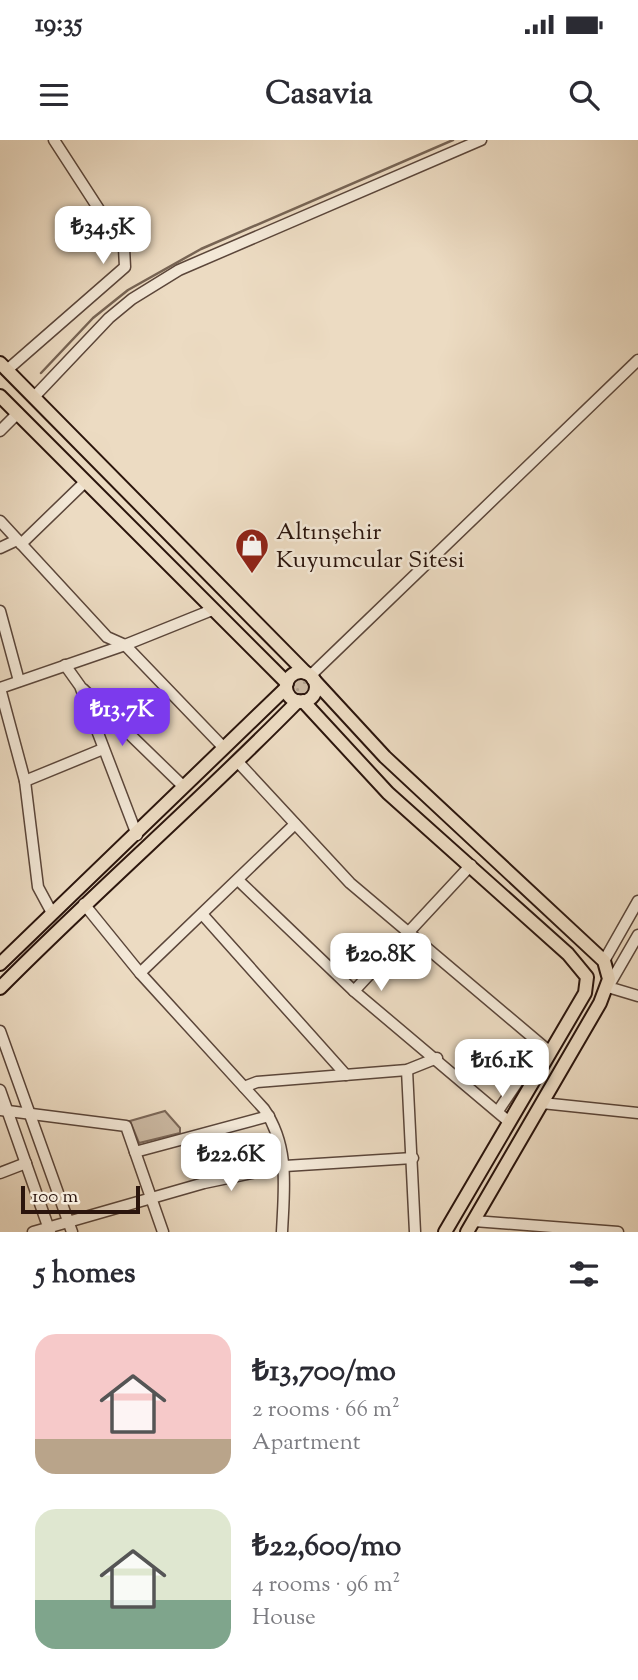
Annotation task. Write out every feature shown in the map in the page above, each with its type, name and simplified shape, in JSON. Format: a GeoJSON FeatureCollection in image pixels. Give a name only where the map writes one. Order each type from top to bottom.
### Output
{"type":"FeatureCollection","features":[{"type":"Feature","properties":{"kind":"main road"},"geometry":{"type":"LineString","coordinates":[[4,367],[310,676],[385,757],[604,961],[608,987],[470,1226]]}},
{"type":"Feature","properties":{"kind":"main road"},"geometry":{"type":"LineString","coordinates":[[0,396],[273,670],[286,685],[290,696],[312,712],[388,793],[568,954],[587,977],[585,993],[545,1049],[509,1121],[445,1232]]}},
{"type":"Feature","properties":{"kind":"main road"},"geometry":{"type":"LineString","coordinates":[[273,670],[279,680],[275,698]]}},
{"type":"Feature","properties":{"kind":"main road"},"geometry":{"type":"LineString","coordinates":[[0,964],[137,835],[275,698],[292,675],[310,676]]}},
{"type":"Feature","properties":{"kind":"main road"},"geometry":{"type":"LineString","coordinates":[[0,988],[83,904],[238,762],[287,712],[314,693],[310,676]]}},
{"type":"Feature","properties":{"kind":"main road"},"geometry":{"type":"LineString","coordinates":[[287,712],[296,708],[312,712]]}},
{"type":"Feature","properties":{"kind":"street"},"geometry":{"type":"LineString","coordinates":[[4,367],[125,267],[124,248],[54,140]]}},
{"type":"Feature","properties":{"kind":"street"},"geometry":{"type":"LineString","coordinates":[[34,397],[109,318],[132,299],[179,270],[481,140]]}},
{"type":"Feature","properties":{"kind":"street"},"geometry":{"type":"LineString","coordinates":[[310,676],[638,360]]}},
{"type":"Feature","properties":{"kind":"street"},"geometry":{"type":"LineString","coordinates":[[0,431],[18,413]]}},
{"type":"Feature","properties":{"kind":"street"},"geometry":{"type":"LineString","coordinates":[[0,548],[19,542],[85,482]]}},
{"type":"Feature","properties":{"kind":"street"},"geometry":{"type":"LineString","coordinates":[[0,521],[107,637],[125,645],[224,748]]}},
{"type":"Feature","properties":{"kind":"street"},"geometry":{"type":"LineString","coordinates":[[52,913],[38,887],[25,781],[0,688],[125,645],[212,610]]}},
{"type":"Feature","properties":{"kind":"street"},"geometry":{"type":"LineString","coordinates":[[0,611],[19,681]]}},
{"type":"Feature","properties":{"kind":"street"},"geometry":{"type":"LineString","coordinates":[[65,665],[80,686],[184,787]]}},
{"type":"Feature","properties":{"kind":"street"},"geometry":{"type":"LineString","coordinates":[[80,686],[137,835]]}},
{"type":"Feature","properties":{"kind":"street"},"geometry":{"type":"LineString","coordinates":[[25,781],[103,749]]}},
{"type":"Feature","properties":{"kind":"street"},"geometry":{"type":"LineString","coordinates":[[238,762],[350,883],[545,1049],[498,1111]]}},
{"type":"Feature","properties":{"kind":"street"},"geometry":{"type":"LineString","coordinates":[[140,973],[295,824]]}},
{"type":"Feature","properties":{"kind":"street"},"geometry":{"type":"LineString","coordinates":[[354,991],[471,865]]}},
{"type":"Feature","properties":{"kind":"street"},"geometry":{"type":"LineString","coordinates":[[238,880],[354,991],[509,1121]]}},
{"type":"Feature","properties":{"kind":"street"},"geometry":{"type":"LineString","coordinates":[[604,961],[638,901]]}},
{"type":"Feature","properties":{"kind":"street"},"geometry":{"type":"LineString","coordinates":[[83,904],[140,973],[269,1116],[279,1135],[285,1166],[282,1232]]}},
{"type":"Feature","properties":{"kind":"street"},"geometry":{"type":"LineString","coordinates":[[202,914],[346,1075]]}},
{"type":"Feature","properties":{"kind":"street"},"geometry":{"type":"LineString","coordinates":[[638,935],[608,987],[638,996]]}},
{"type":"Feature","properties":{"kind":"street"},"geometry":{"type":"LineString","coordinates":[[0,1031],[72,1232]]}},
{"type":"Feature","properties":{"kind":"street"},"geometry":{"type":"LineString","coordinates":[[244,1087],[257,1082],[407,1070],[437,1058]]}},
{"type":"Feature","properties":{"kind":"street"},"geometry":{"type":"LineString","coordinates":[[407,1070],[414,1158],[415,1232]]}},
{"type":"Feature","properties":{"kind":"street"},"geometry":{"type":"LineString","coordinates":[[0,1090],[4,1111],[49,1229]]}},
{"type":"Feature","properties":{"kind":"street"},"geometry":{"type":"LineString","coordinates":[[542,1103],[638,1114]]}},
{"type":"Feature","properties":{"kind":"street"},"geometry":{"type":"LineString","coordinates":[[4,1111],[126,1126],[163,1232]]}},
{"type":"Feature","properties":{"kind":"street"},"geometry":{"type":"LineString","coordinates":[[135,1152],[269,1116]]}},
{"type":"Feature","properties":{"kind":"street"},"geometry":{"type":"LineString","coordinates":[[33,1232],[49,1229],[67,1220],[151,1198],[285,1166],[414,1158]]}},
{"type":"Feature","properties":{"kind":"street"},"geometry":{"type":"LineString","coordinates":[[0,1172],[26,1163]]}},
{"type":"Feature","properties":{"kind":"street"},"geometry":{"type":"LineString","coordinates":[[470,1226],[618,1232]]}},
{"type":"Feature","properties":{"kind":"shaded area"},"geometry":{"type":"Polygon","coordinates":[[[301,676],[308,679],[311,686],[308,693],[301,696],[294,693],[291,686],[294,679],[301,676]]]}},
{"type":"Feature","properties":{"kind":"shaded area"},"geometry":{"type":"Polygon","coordinates":[[[165,1111],[180,1128],[180,1133],[139,1143],[130,1121],[165,1111]]]}},
{"type":"Feature","properties":{"kind":"waterway"},"geometry":{"type":"LineString","coordinates":[[41,373],[93,318],[128,290],[201,249],[453,140]]}},
{"type":"Feature","properties":{"kind":"place","name":"Altınşehir Kuyumcular Sitesi"},"geometry":{"type":"Point","coordinates":[252,575]}}]}
